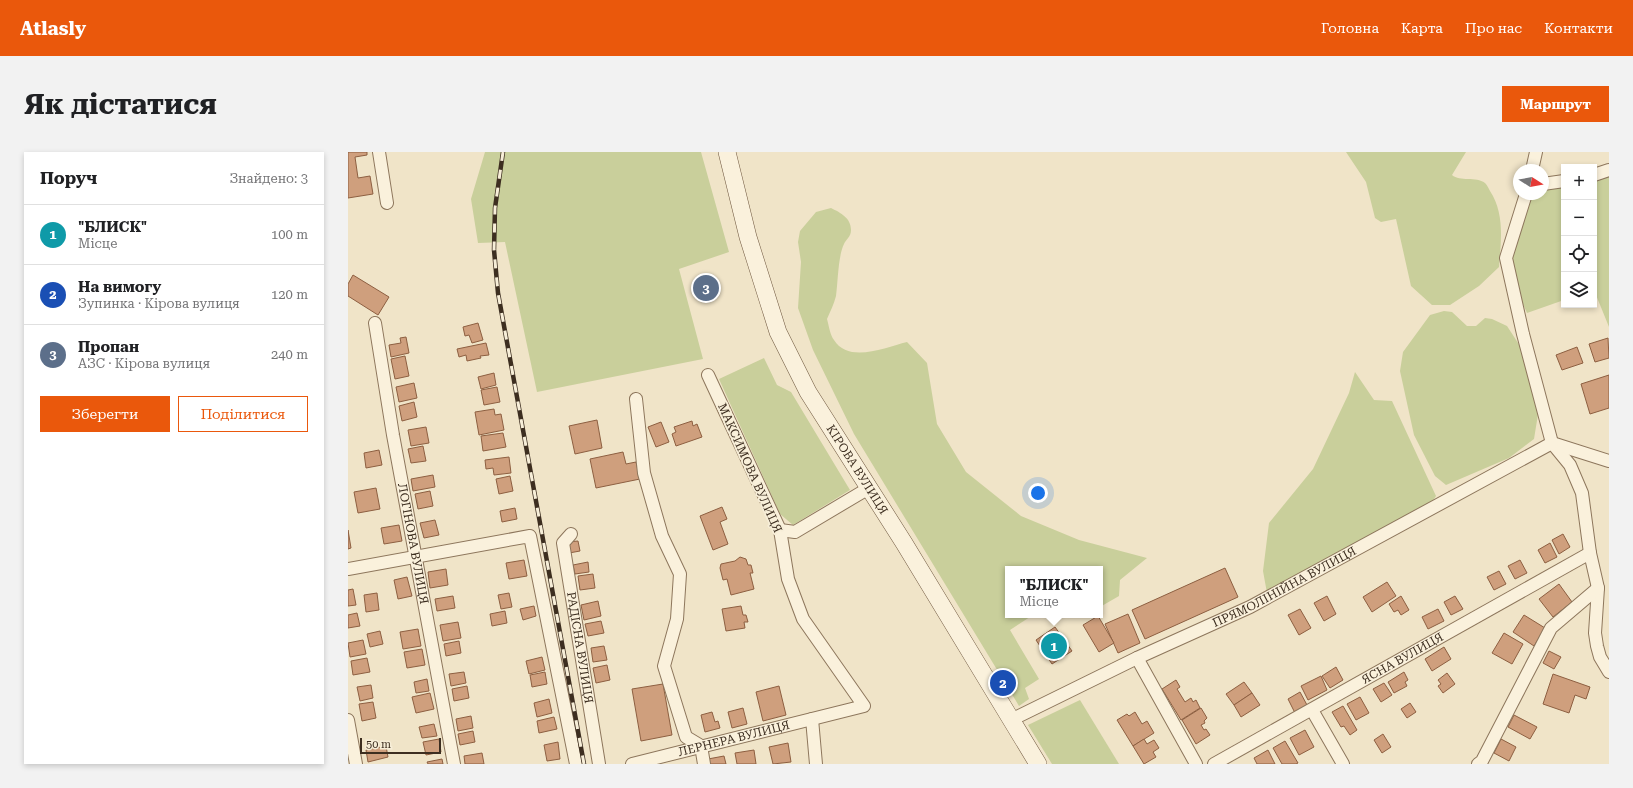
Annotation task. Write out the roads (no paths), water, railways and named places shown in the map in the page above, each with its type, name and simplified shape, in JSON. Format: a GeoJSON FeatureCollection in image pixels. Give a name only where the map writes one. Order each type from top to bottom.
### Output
{"type":"FeatureCollection","features":[{"type":"Feature","properties":{"kind":"main road","name":"КІРОВА ВУЛИЦЯ"},"geometry":{"type":"LineString","coordinates":[[728,152],[748,236],[778,332],[808,392],[869,488],[1038,764]]}},
{"type":"Feature","properties":{"kind":"street"},"geometry":{"type":"LineString","coordinates":[[379,152],[387,203]]}},
{"type":"Feature","properties":{"kind":"street"},"geometry":{"type":"LineString","coordinates":[[1533,164],[1536,152]]}},
{"type":"Feature","properties":{"kind":"street"},"geometry":{"type":"LineString","coordinates":[[1597,174],[1609,170]]}},
{"type":"Feature","properties":{"kind":"street"},"geometry":{"type":"LineString","coordinates":[[1549,183],[1561,181]]}},
{"type":"Feature","properties":{"kind":"street"},"geometry":{"type":"LineString","coordinates":[[1524,200],[1506,258],[1522,334],[1552,443],[1570,465],[1582,493],[1590,553],[1598,588],[1595,633],[1600,657],[1609,672]]}},
{"type":"Feature","properties":{"kind":"street","name":"ЛОГІНОВА ВУЛИЦЯ"},"geometry":{"type":"LineString","coordinates":[[375,323],[393,435],[454,764]]}},
{"type":"Feature","properties":{"kind":"street","name":"МАКСИМОВА ВУЛИЦЯ"},"geometry":{"type":"LineString","coordinates":[[708,375],[780,530],[788,579],[803,619],[864,706],[812,719]]}},
{"type":"Feature","properties":{"kind":"street"},"geometry":{"type":"LineString","coordinates":[[636,399],[644,473],[662,536],[680,574],[677,619],[664,666],[686,737],[701,746],[704,764]]}},
{"type":"Feature","properties":{"kind":"street"},"geometry":{"type":"LineString","coordinates":[[1552,443],[1609,461]]}},
{"type":"Feature","properties":{"kind":"street","name":"ПРЯМОЛІНІЙНА ВУЛИЦЯ"},"geometry":{"type":"LineString","coordinates":[[1011,720],[1137,658],[1250,606],[1552,443]]}},
{"type":"Feature","properties":{"kind":"street"},"geometry":{"type":"LineString","coordinates":[[780,530],[795,532],[869,488]]}},
{"type":"Feature","properties":{"kind":"street","name":"РАДІСНА ВУЛИЦЯ"},"geometry":{"type":"LineString","coordinates":[[571,534],[563,543],[599,764]]}},
{"type":"Feature","properties":{"kind":"street","name":"РАДІСНА ВУЛИЦЯ"},"geometry":{"type":"LineString","coordinates":[[415,557],[530,536],[576,764]]}},
{"type":"Feature","properties":{"kind":"street","name":"ЯСНА ВУЛИЦЯ"},"geometry":{"type":"LineString","coordinates":[[1214,764],[1590,553]]}},
{"type":"Feature","properties":{"kind":"street"},"geometry":{"type":"LineString","coordinates":[[348,569],[415,557]]}},
{"type":"Feature","properties":{"kind":"street"},"geometry":{"type":"LineString","coordinates":[[1478,764],[1482,761],[1551,628],[1598,588]]}},
{"type":"Feature","properties":{"kind":"street"},"geometry":{"type":"LineString","coordinates":[[1137,658],[1196,764]]}},
{"type":"Feature","properties":{"kind":"street"},"geometry":{"type":"LineString","coordinates":[[1312,710],[1343,764]]}},
{"type":"Feature","properties":{"kind":"street"},"geometry":{"type":"LineString","coordinates":[[812,719],[816,764]]}},
{"type":"Feature","properties":{"kind":"street","name":"ЛЕРНЕРА ВУЛИЦЯ"},"geometry":{"type":"LineString","coordinates":[[632,764],[812,719]]}},
{"type":"Feature","properties":{"kind":"street"},"geometry":{"type":"LineString","coordinates":[[348,720],[356,764]]}},
{"type":"Feature","properties":{"kind":"railway"},"geometry":{"type":"LineString","coordinates":[[503,152],[495,208],[494,250],[498,293],[584,764]]}},
{"type":"Feature","properties":{"kind":"place","name":"Пропан"},"geometry":{"type":"Point","coordinates":[706,288]}},
{"type":"Feature","properties":{"kind":"place","name":"\"БЛИСК\""},"geometry":{"type":"Point","coordinates":[1054,646]}},
{"type":"Feature","properties":{"kind":"place","name":"На вимогу"},"geometry":{"type":"Point","coordinates":[1003,683]}}]}
